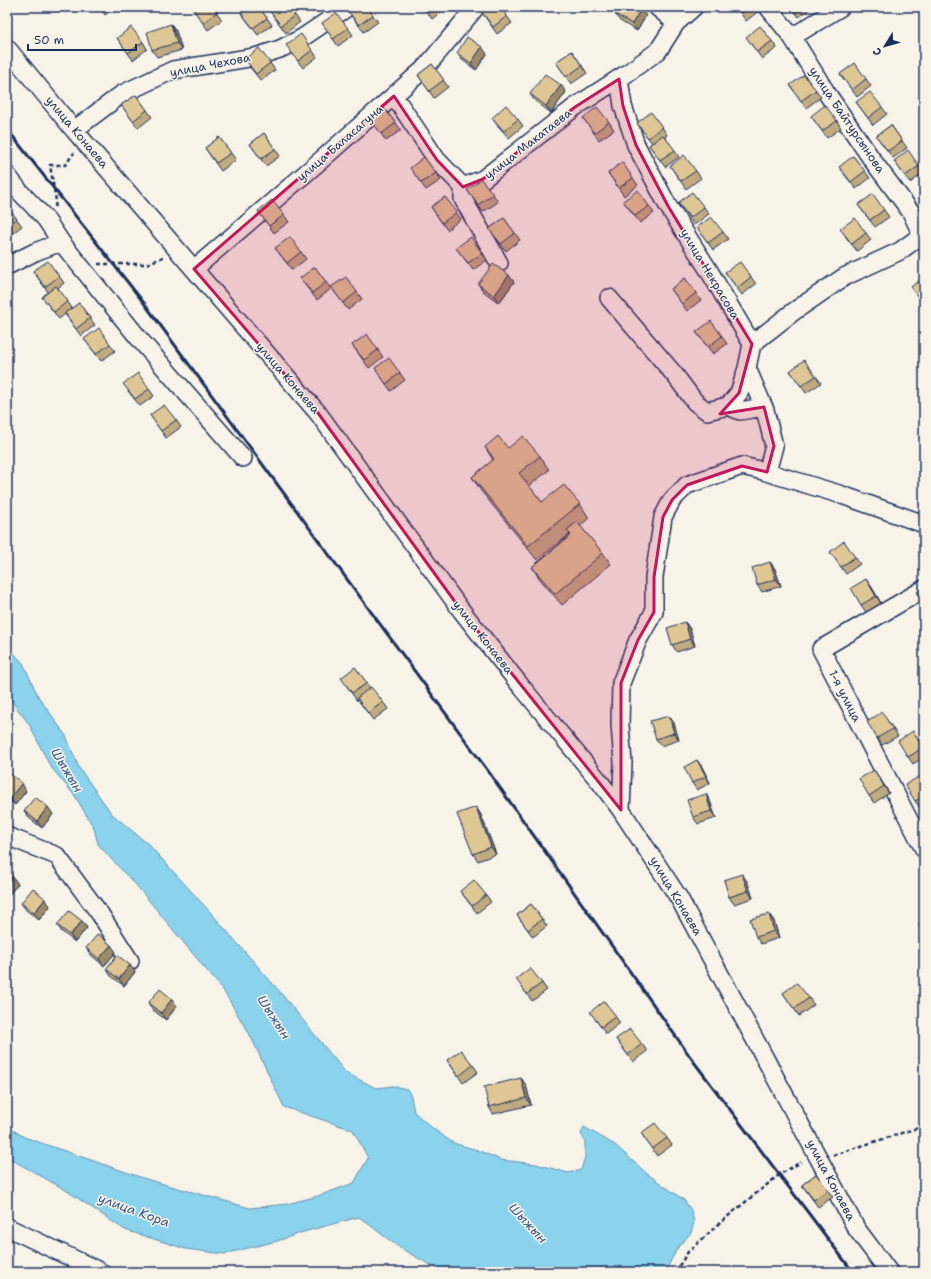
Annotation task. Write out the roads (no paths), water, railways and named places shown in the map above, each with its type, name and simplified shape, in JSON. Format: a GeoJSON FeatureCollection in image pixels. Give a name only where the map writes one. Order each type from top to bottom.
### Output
{"type":"FeatureCollection","features":[{"type":"Feature","properties":{"kind":"street","name":"улица Чехова"},"geometry":{"type":"LineString","coordinates":[[77,134],[122,94],[173,70],[255,56],[280,50],[302,38],[348,7]]}},
{"type":"Feature","properties":{"kind":"street"},"geometry":{"type":"LineString","coordinates":[[657,7],[676,23]]}},
{"type":"Feature","properties":{"kind":"street","name":"улица Макатаева"},"geometry":{"type":"LineString","coordinates":[[463,187],[483,179],[575,107],[620,79],[658,51],[676,23],[694,7]]}},
{"type":"Feature","properties":{"kind":"street","name":"улица Байтурсынова"},"geometry":{"type":"LineString","coordinates":[[752,344],[844,277],[900,251],[923,235],[911,212],[873,162],[826,92],[792,37],[768,7]]}},
{"type":"Feature","properties":{"kind":"street"},"geometry":{"type":"LineString","coordinates":[[792,37],[841,7]]}},
{"type":"Feature","properties":{"kind":"street","name":"улица Баласагуна"},"geometry":{"type":"LineString","coordinates":[[194,269],[320,161],[425,68],[470,9]]}},
{"type":"Feature","properties":{"kind":"street","name":"улица Конаева"},"geometry":{"type":"LineString","coordinates":[[7,48],[77,134],[318,413],[461,610],[621,810],[679,898],[856,1228],[889,1272]]}},
{"type":"Feature","properties":{"kind":"street","name":"улица Некрасова"},"geometry":{"type":"LineString","coordinates":[[620,79],[623,106],[636,145],[668,206],[708,269],[752,344]]}},
{"type":"Feature","properties":{"kind":"street"},"geometry":{"type":"LineString","coordinates":[[394,96],[437,160],[463,187],[464,199],[499,263]]}},
{"type":"Feature","properties":{"kind":"street"},"geometry":{"type":"LineString","coordinates":[[7,175],[20,192],[45,218],[61,242],[141,341],[243,458]]}},
{"type":"Feature","properties":{"kind":"street"},"geometry":{"type":"LineString","coordinates":[[7,266],[35,252],[61,242]]}},
{"type":"Feature","properties":{"kind":"street"},"geometry":{"type":"LineString","coordinates":[[609,298],[674,374],[695,402],[707,411],[728,406],[740,411],[764,407]]}},
{"type":"Feature","properties":{"kind":"street"},"geometry":{"type":"LineString","coordinates":[[728,406],[739,393],[747,368],[752,344]]}},
{"type":"Feature","properties":{"kind":"street"},"geometry":{"type":"LineString","coordinates":[[747,368],[764,407],[774,446],[767,472]]}},
{"type":"Feature","properties":{"kind":"street"},"geometry":{"type":"LineString","coordinates":[[621,810],[624,763],[620,725],[621,683],[638,640],[654,612],[654,577],[663,517],[672,500],[687,485],[742,466],[767,472],[842,495],[924,524]]}},
{"type":"Feature","properties":{"kind":"street","name":"1-я улица"},"geometry":{"type":"LineString","coordinates":[[924,589],[821,650],[924,849]]}},
{"type":"Feature","properties":{"kind":"street"},"geometry":{"type":"LineString","coordinates":[[7,836],[57,856],[100,914],[130,961]]}},
{"type":"Feature","properties":{"kind":"street"},"geometry":{"type":"LineString","coordinates":[[7,1227],[101,1272]]}},
{"type":"Feature","properties":{"kind":"water"},"geometry":{"type":"Polygon","coordinates":[[[7,646],[23,663],[38,696],[66,736],[79,768],[112,814],[149,845],[211,913],[280,992],[346,1073],[376,1088],[393,1086],[407,1089],[411,1096],[414,1112],[431,1127],[453,1143],[477,1150],[501,1160],[536,1164],[568,1173],[581,1170],[585,1157],[585,1141],[581,1134],[584,1127],[615,1145],[646,1173],[684,1200],[691,1210],[694,1222],[691,1233],[678,1247],[665,1272],[443,1272],[400,1248],[359,1217],[277,1241],[224,1254],[186,1249],[125,1230],[64,1189],[7,1157],[7,1126],[24,1137],[149,1180],[250,1208],[287,1204],[318,1196],[354,1183],[368,1158],[353,1130],[284,1107],[251,1037],[223,990],[136,885],[98,844],[94,828],[75,796],[50,766],[29,724],[7,695],[7,646]]]}},
{"type":"Feature","properties":{"kind":"railway"},"geometry":{"type":"LineString","coordinates":[[7,129],[144,303],[488,771],[694,1062],[853,1272]]}},
{"type":"Feature","properties":{"kind":"water label","name":"Шыжын"},"geometry":{"type":"Point","coordinates":[67,770]}},
{"type":"Feature","properties":{"kind":"water label","name":"Шыжын"},"geometry":{"type":"Point","coordinates":[274,1017]}},
{"type":"Feature","properties":{"kind":"water label","name":"улица Кора"},"geometry":{"type":"Point","coordinates":[134,1210]}},
{"type":"Feature","properties":{"kind":"water label","name":"Шыжын"},"geometry":{"type":"Point","coordinates":[528,1223]}}]}
